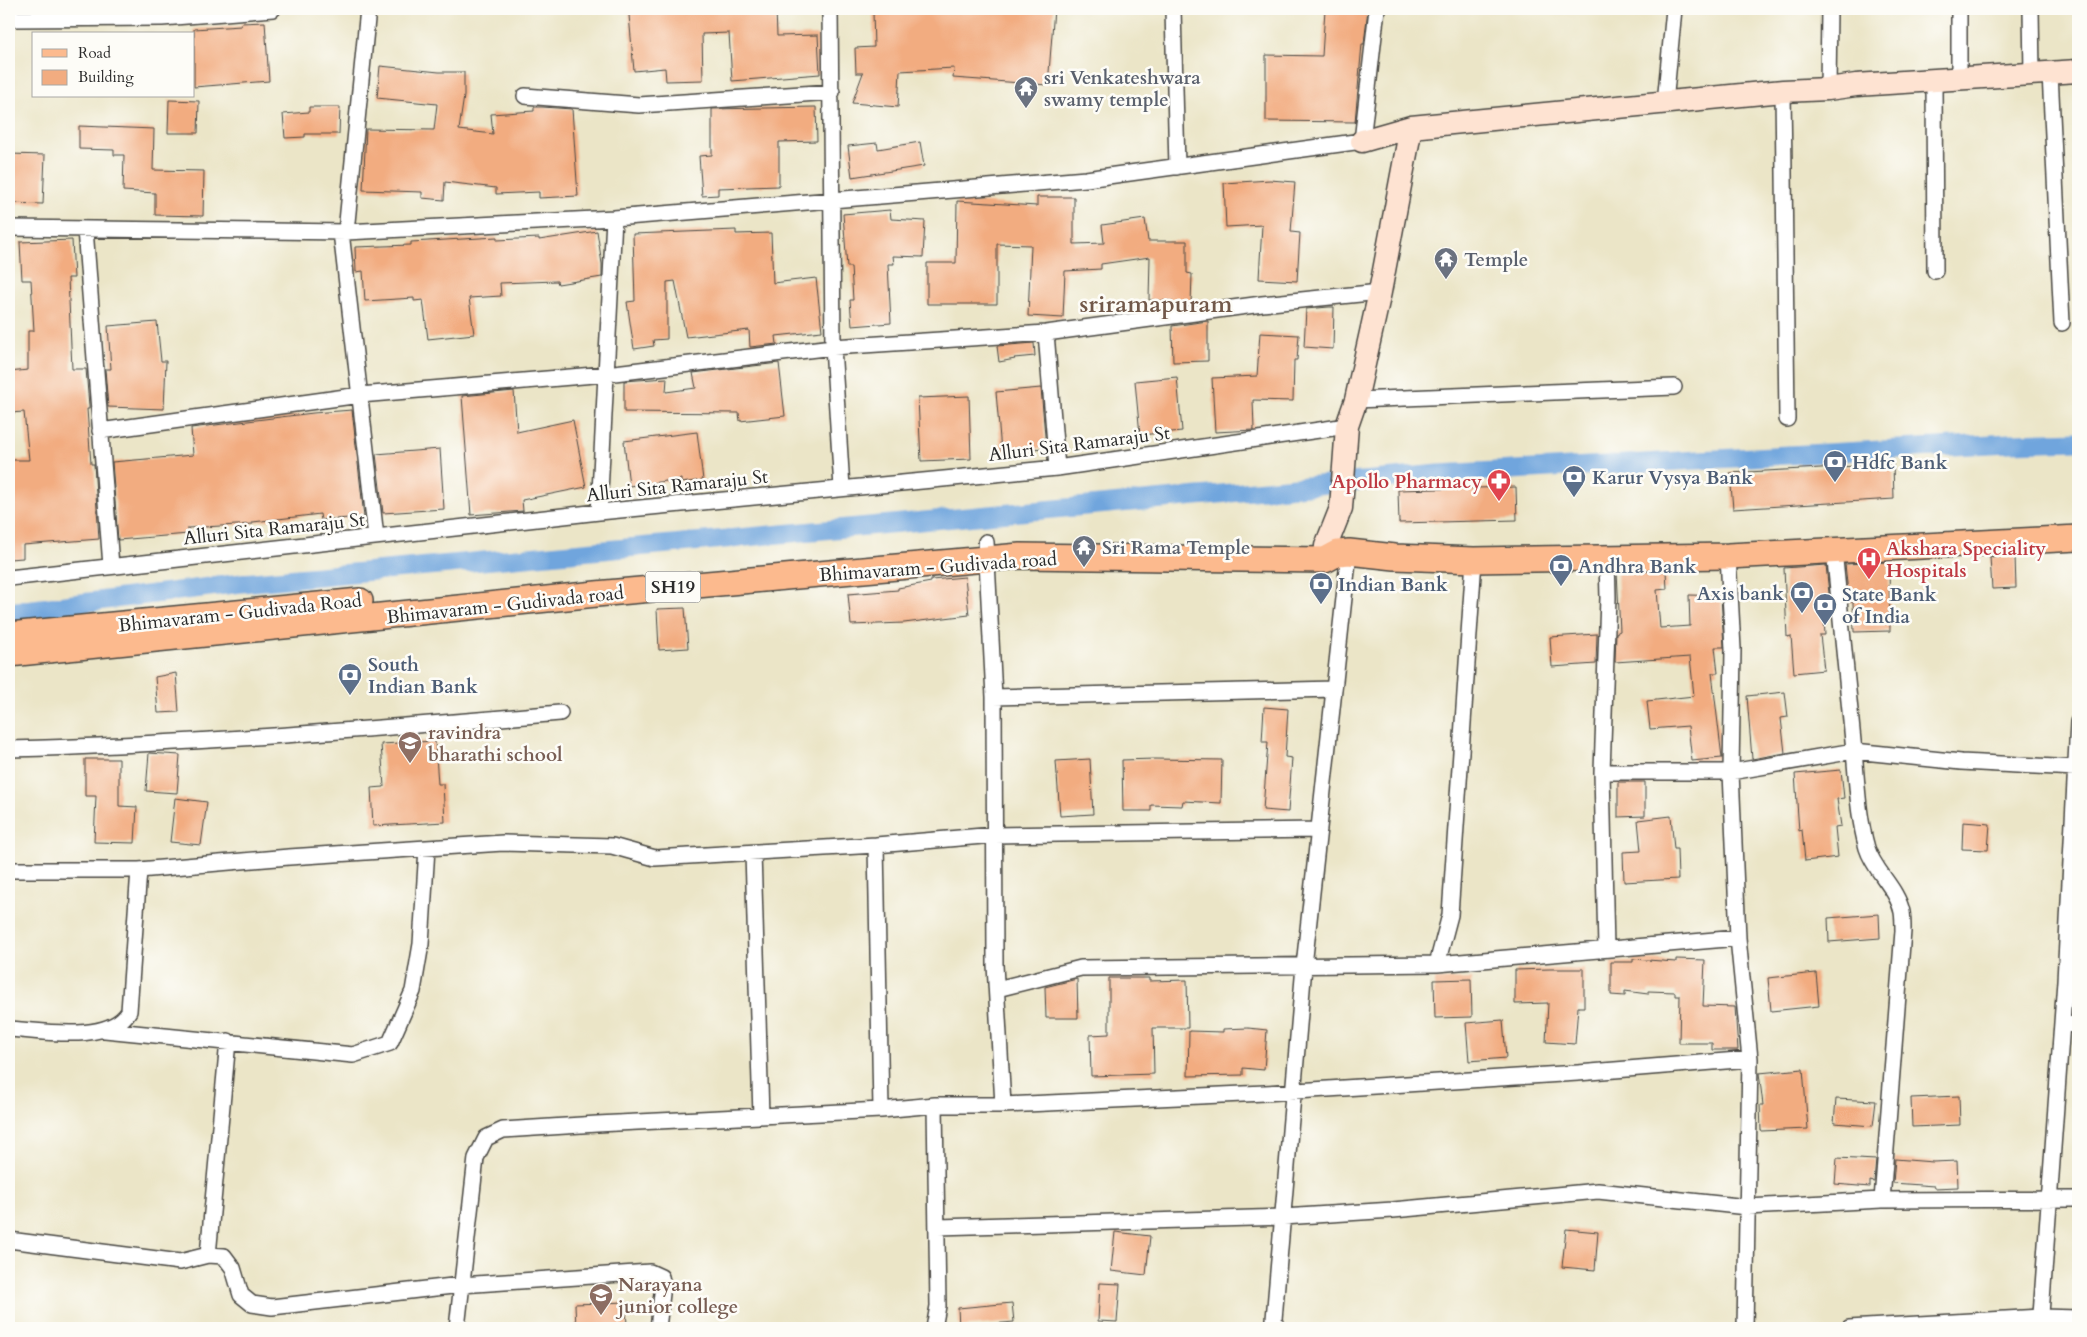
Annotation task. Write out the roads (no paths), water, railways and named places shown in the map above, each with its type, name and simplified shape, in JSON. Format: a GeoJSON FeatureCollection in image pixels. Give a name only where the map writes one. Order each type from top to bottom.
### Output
{"type":"FeatureCollection","features":[{"type":"Feature","properties":{"kind":"main road"},"geometry":{"type":"LineString","coordinates":[[1362,141],[1428,126],[1784,91],[2078,71]]}},
{"type":"Feature","properties":{"kind":"main road"},"geometry":{"type":"LineString","coordinates":[[1334,552],[1341,508],[1346,436],[1380,292],[1428,126]]}},
{"type":"Feature","properties":{"kind":"main road","name":"Bhimavaram - Gudivada road"},"geometry":{"type":"LineString","coordinates":[[9,654],[501,595],[986,550],[1020,556],[1334,552],[1394,557],[1474,560],[1728,556],[2078,538]]}},
{"type":"Feature","properties":{"kind":"main road","name":"Bhimavaram - Gudivada Road"},"geometry":{"type":"LineString","coordinates":[[9,635],[501,595]]}},
{"type":"Feature","properties":{"kind":"street"},"geometry":{"type":"LineString","coordinates":[[9,19],[85,14],[162,18],[272,9]]}},
{"type":"Feature","properties":{"kind":"street"},"geometry":{"type":"LineString","coordinates":[[368,9],[344,232],[376,537]]}},
{"type":"Feature","properties":{"kind":"street"},"geometry":{"type":"LineString","coordinates":[[830,9],[833,348],[842,488]]}},
{"type":"Feature","properties":{"kind":"street"},"geometry":{"type":"LineString","coordinates":[[1173,9],[1177,167]]}},
{"type":"Feature","properties":{"kind":"street"},"geometry":{"type":"LineString","coordinates":[[9,228],[344,232],[614,218],[1086,179],[1362,141],[1377,9]]}},
{"type":"Feature","properties":{"kind":"street"},"geometry":{"type":"LineString","coordinates":[[1665,103],[1674,9]]}},
{"type":"Feature","properties":{"kind":"street"},"geometry":{"type":"LineString","coordinates":[[1828,89],[1829,9]]}},
{"type":"Feature","properties":{"kind":"street"},"geometry":{"type":"LineString","coordinates":[[1959,9],[1959,79]]}},
{"type":"Feature","properties":{"kind":"street"},"geometry":{"type":"LineString","coordinates":[[2031,9],[2041,74],[2062,323]]}},
{"type":"Feature","properties":{"kind":"street"},"geometry":{"type":"LineString","coordinates":[[1934,80],[1935,271]]}},
{"type":"Feature","properties":{"kind":"street"},"geometry":{"type":"LineString","coordinates":[[1784,91],[1787,419]]}},
{"type":"Feature","properties":{"kind":"street"},"geometry":{"type":"LineString","coordinates":[[525,96],[639,105],[832,92]]}},
{"type":"Feature","properties":{"kind":"street"},"geometry":{"type":"LineString","coordinates":[[599,512],[614,218]]}},
{"type":"Feature","properties":{"kind":"street"},"geometry":{"type":"LineString","coordinates":[[85,229],[111,566]]}},
{"type":"Feature","properties":{"kind":"street"},"geometry":{"type":"LineString","coordinates":[[100,431],[360,395],[606,374],[833,348],[1046,333],[1262,304],[1380,292]]}},
{"type":"Feature","properties":{"kind":"street"},"geometry":{"type":"LineString","coordinates":[[1046,333],[1057,468]]}},
{"type":"Feature","properties":{"kind":"street"},"geometry":{"type":"LineString","coordinates":[[1356,400],[1674,387]]}},
{"type":"Feature","properties":{"kind":"street","name":"Alluri Sita Ramaraju St"},"geometry":{"type":"LineString","coordinates":[[9,578],[599,512],[1057,468],[1346,436]]}},
{"type":"Feature","properties":{"kind":"street"},"geometry":{"type":"LineString","coordinates":[[986,550],[994,697],[997,990],[1003,1105]]}},
{"type":"Feature","properties":{"kind":"street"},"geometry":{"type":"LineString","coordinates":[[1834,550],[1862,828],[1867,849],[1876,867],[1897,898],[1902,912],[1903,931],[1882,1200]]}},
{"type":"Feature","properties":{"kind":"street"},"geometry":{"type":"LineString","coordinates":[[1275,1325],[1282,1217],[1304,966],[1334,689],[1334,552]]}},
{"type":"Feature","properties":{"kind":"street"},"geometry":{"type":"LineString","coordinates":[[1728,556],[1733,649],[1731,772],[1738,938],[1750,1059],[1746,1328]]}},
{"type":"Feature","properties":{"kind":"street"},"geometry":{"type":"LineString","coordinates":[[1606,949],[1602,772],[1608,598],[1607,558]]}},
{"type":"Feature","properties":{"kind":"street"},"geometry":{"type":"LineString","coordinates":[[1437,964],[1450,915],[1474,560]]}},
{"type":"Feature","properties":{"kind":"street"},"geometry":{"type":"LineString","coordinates":[[994,697],[1334,689]]}},
{"type":"Feature","properties":{"kind":"street"},"geometry":{"type":"LineString","coordinates":[[9,748],[134,745],[411,726],[560,713]]}},
{"type":"Feature","properties":{"kind":"street"},"geometry":{"type":"LineString","coordinates":[[2040,1323],[2062,1024],[2076,796],[2078,722]]}},
{"type":"Feature","properties":{"kind":"street"},"geometry":{"type":"LineString","coordinates":[[1602,772],[1731,772],[1854,752],[1961,762],[2076,768]]}},
{"type":"Feature","properties":{"kind":"street"},"geometry":{"type":"LineString","coordinates":[[9,870],[139,870],[289,857],[503,843],[612,846],[655,858],[876,845],[995,835],[1319,830]]}},
{"type":"Feature","properties":{"kind":"street"},"geometry":{"type":"LineString","coordinates":[[876,845],[881,1110]]}},
{"type":"Feature","properties":{"kind":"street"},"geometry":{"type":"LineString","coordinates":[[9,1029],[82,1033],[105,1030],[353,1055],[390,1043],[413,991],[421,944],[427,848]]}},
{"type":"Feature","properties":{"kind":"street"},"geometry":{"type":"LineString","coordinates":[[753,853],[761,1116]]}},
{"type":"Feature","properties":{"kind":"street"},"geometry":{"type":"LineString","coordinates":[[105,1030],[125,1019],[129,1011],[139,870]]}},
{"type":"Feature","properties":{"kind":"street"},"geometry":{"type":"LineString","coordinates":[[997,990],[1081,968],[1437,964],[1738,938]]}},
{"type":"Feature","properties":{"kind":"street"},"geometry":{"type":"LineString","coordinates":[[2062,1024],[2078,1025]]}},
{"type":"Feature","properties":{"kind":"street"},"geometry":{"type":"LineString","coordinates":[[208,1255],[228,1041]]}},
{"type":"Feature","properties":{"kind":"street"},"geometry":{"type":"LineString","coordinates":[[457,1328],[476,1158],[486,1138],[503,1130],[881,1110],[936,1105],[1003,1105],[1293,1091],[1578,1073],[1750,1059]]}},
{"type":"Feature","properties":{"kind":"street"},"geometry":{"type":"LineString","coordinates":[[934,1328],[938,1306],[936,1105]]}},
{"type":"Feature","properties":{"kind":"street"},"geometry":{"type":"LineString","coordinates":[[938,1227],[1282,1217],[1393,1210],[1598,1191],[1748,1207],[1882,1200],[2078,1199]]}},
{"type":"Feature","properties":{"kind":"street"},"geometry":{"type":"LineString","coordinates":[[9,1240],[180,1262],[208,1255],[224,1256],[233,1268],[241,1294],[252,1304],[272,1307],[461,1285],[650,1272],[661,1277],[663,1285],[658,1328]]}},
{"type":"Feature","properties":{"kind":"street"},"geometry":{"type":"LineString","coordinates":[[1849,1328],[2040,1323],[2078,1318]]}},
{"type":"Feature","properties":{"kind":"waterway"},"geometry":{"type":"LineString","coordinates":[[9,612],[242,583],[1439,474],[2010,443],[2078,441]]}},
{"type":"Feature","properties":{"kind":"place","name":"sri Venkateshwara swamy temple"},"geometry":{"type":"Point","coordinates":[1026,109]}},
{"type":"Feature","properties":{"kind":"place","name":"Temple"},"geometry":{"type":"Point","coordinates":[1446,280]}},
{"type":"Feature","properties":{"kind":"place","name":"Hdfc Bank"},"geometry":{"type":"Point","coordinates":[1835,483]}},
{"type":"Feature","properties":{"kind":"place","name":"Karur Vysya Bank"},"geometry":{"type":"Point","coordinates":[1574,498]}},
{"type":"Feature","properties":{"kind":"place","name":"Apollo Pharmacy"},"geometry":{"type":"Point","coordinates":[1499,502]}},
{"type":"Feature","properties":{"kind":"place","name":"Sri Rama Temple"},"geometry":{"type":"Point","coordinates":[1084,568]}},
{"type":"Feature","properties":{"kind":"place","name":"Akshara Speciality Hospitals"},"geometry":{"type":"Point","coordinates":[1869,580]}},
{"type":"Feature","properties":{"kind":"place","name":"Andhra Bank"},"geometry":{"type":"Point","coordinates":[1561,587]}},
{"type":"Feature","properties":{"kind":"place","name":"Indian Bank"},"geometry":{"type":"Point","coordinates":[1321,605]}},
{"type":"Feature","properties":{"kind":"place","name":"Axis bank"},"geometry":{"type":"Point","coordinates":[1802,614]}},
{"type":"Feature","properties":{"kind":"place","name":"State Bank of India"},"geometry":{"type":"Point","coordinates":[1825,626]}},
{"type":"Feature","properties":{"kind":"place","name":"South Indian Bank"},"geometry":{"type":"Point","coordinates":[350,696]}},
{"type":"Feature","properties":{"kind":"place","name":"ravindra bharathi school"},"geometry":{"type":"Point","coordinates":[410,764]}},
{"type":"Feature","properties":{"kind":"place","name":"Narayana junior college"},"geometry":{"type":"Point","coordinates":[601,1316]}},
{"type":"Feature","properties":{"kind":"district","name":"sriramapuram"},"geometry":{"type":"Point","coordinates":[1156,304]}}]}
